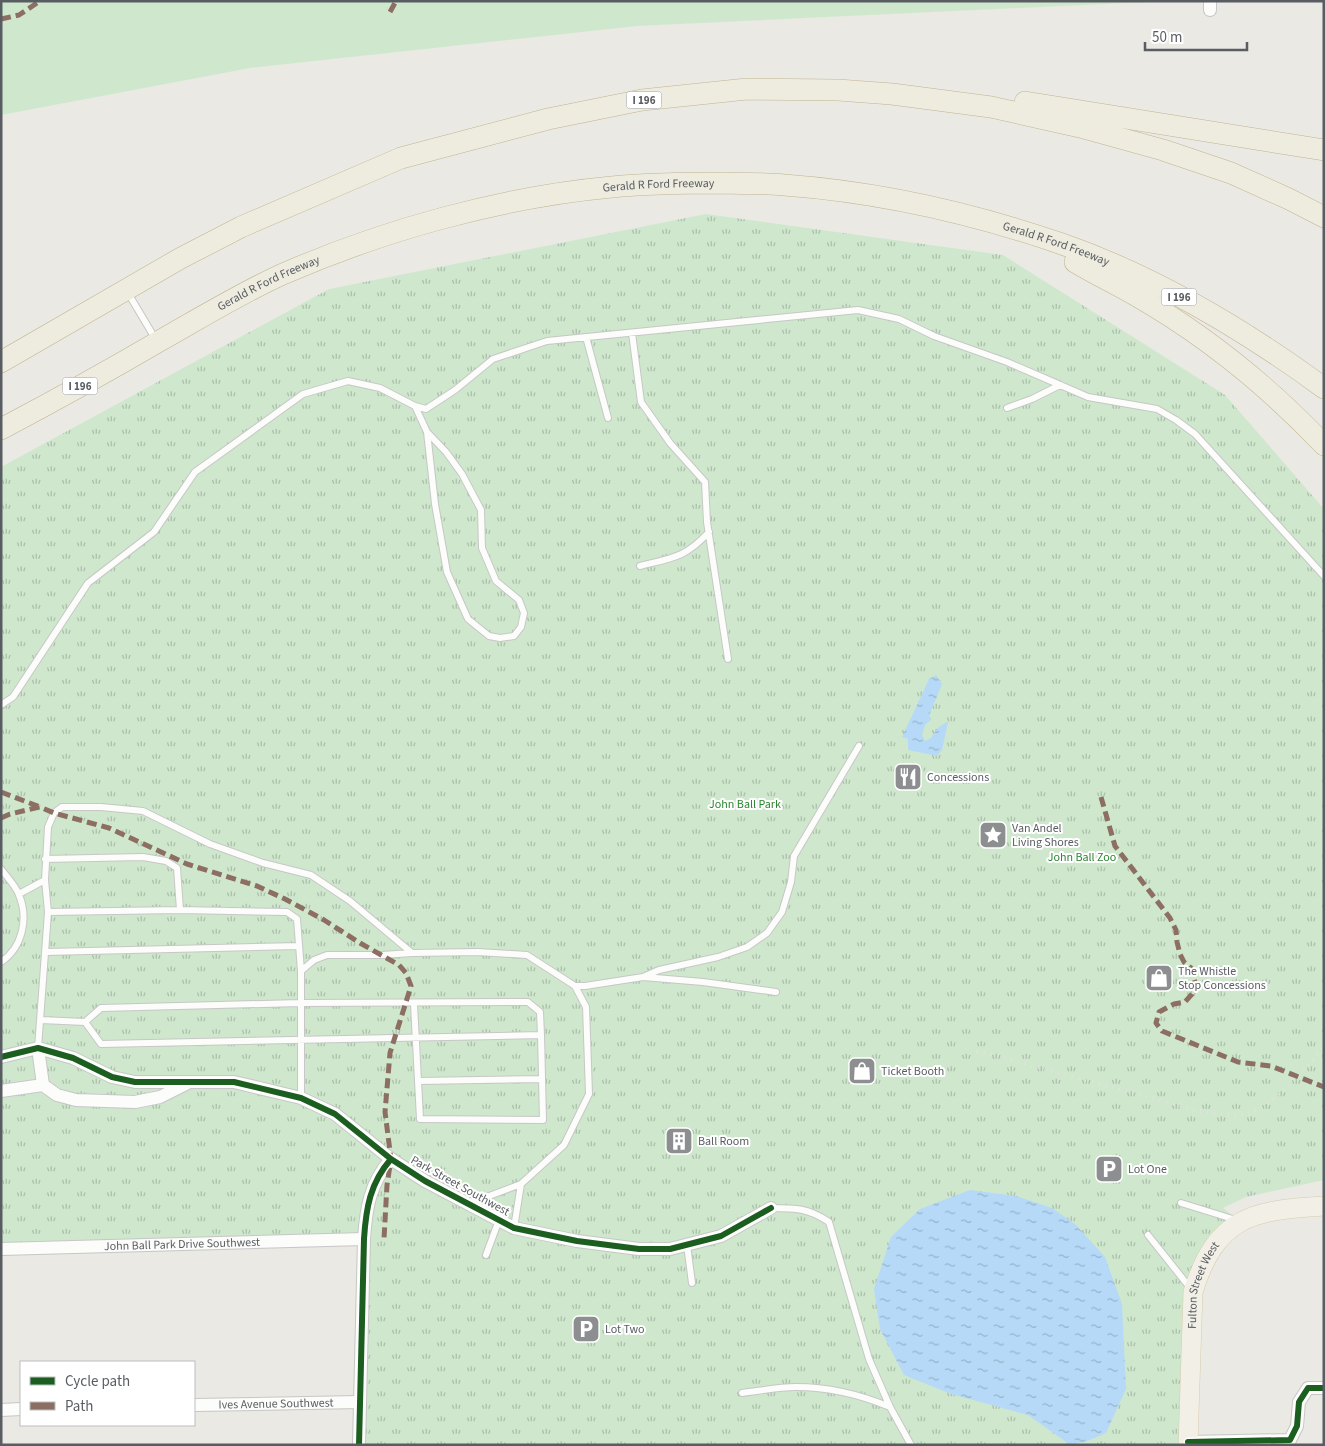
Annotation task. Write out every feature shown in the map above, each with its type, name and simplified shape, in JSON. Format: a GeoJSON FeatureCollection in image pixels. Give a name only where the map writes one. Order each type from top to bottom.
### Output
{"type":"FeatureCollection","features":[{"type":"Feature","properties":{"kind":"highway"},"geometry":{"type":"LineString","coordinates":[[892,94],[944,88],[1324,150]]}},
{"type":"Feature","properties":{"kind":"highway","name":"I 196"},"geometry":{"type":"LineString","coordinates":[[1,362],[181,258],[241,227],[401,158],[548,119],[642,100],[747,89],[838,90],[892,94],[990,108],[1080,127],[1163,150],[1232,173],[1324,216]]}},
{"type":"Feature","properties":{"kind":"highway","name":"Gerald R Ford Freeway"},"geometry":{"type":"LineString","coordinates":[[1,429],[222,305],[281,275],[356,245],[442,218],[532,198],[613,186],[698,183],[791,185],[857,193],[932,207],[976,218],[1064,245],[1121,269],[1189,302],[1238,330],[1324,388]]}},
{"type":"Feature","properties":{"kind":"highway"},"geometry":{"type":"LineString","coordinates":[[1020,232],[1136,296],[1184,326],[1241,368],[1308,428],[1324,445]]}},
{"type":"Feature","properties":{"kind":"main road","name":"Fulton Street West"},"geometry":{"type":"LineString","coordinates":[[1188,1443],[1193,1292],[1198,1276],[1213,1246],[1240,1221],[1268,1212],[1290,1208],[1324,1206]]}},
{"type":"Feature","properties":{"kind":"street"},"geometry":{"type":"LineString","coordinates":[[1,1057],[38,1048],[72,1058],[112,1077],[135,1082],[234,1082],[301,1098],[335,1114],[391,1160]]}},
{"type":"Feature","properties":{"kind":"street"},"geometry":{"type":"LineString","coordinates":[[38,1048],[43,1085]]}},
{"type":"Feature","properties":{"kind":"street"},"geometry":{"type":"LineString","coordinates":[[1,1092],[43,1085],[57,1095],[76,1100],[134,1102],[160,1097],[187,1083]]}},
{"type":"Feature","properties":{"kind":"street","name":"Park Street Southwest"},"geometry":{"type":"LineString","coordinates":[[359,1445],[366,1215],[370,1196],[379,1172],[391,1160],[425,1181],[514,1228],[567,1240],[640,1249],[670,1249],[721,1236],[771,1208]]}},
{"type":"Feature","properties":{"kind":"street","name":"John Ball Park Drive Southwest"},"geometry":{"type":"LineString","coordinates":[[1,1249],[364,1239]]}},
{"type":"Feature","properties":{"kind":"street"},"geometry":{"type":"LineString","coordinates":[[1188,1443],[1290,1440],[1297,1426],[1299,1402],[1308,1388],[1324,1388]]}},
{"type":"Feature","properties":{"kind":"street","name":"Ives Avenue Southwest"},"geometry":{"type":"LineString","coordinates":[[195,1405],[360,1402]]}},
{"type":"Feature","properties":{"kind":"street"},"geometry":{"type":"LineString","coordinates":[[1,1410],[20,1409]]}},
{"type":"Feature","properties":{"kind":"lane"},"geometry":{"type":"LineString","coordinates":[[126,290],[158,342]]}},
{"type":"Feature","properties":{"kind":"lane"},"geometry":{"type":"LineString","coordinates":[[1,705],[13,697],[88,583],[154,532],[195,472],[304,394],[348,381],[380,388],[426,409],[455,390],[494,359],[547,341],[858,310],[899,319],[934,336],[1007,362],[1088,397],[1157,409],[1195,434],[1324,576]]}},
{"type":"Feature","properties":{"kind":"lane"},"geometry":{"type":"LineString","coordinates":[[632,333],[641,402],[670,443],[705,482],[709,532],[728,659]]}},
{"type":"Feature","properties":{"kind":"lane"},"geometry":{"type":"LineString","coordinates":[[586,337],[608,418]]}},
{"type":"Feature","properties":{"kind":"lane"},"geometry":{"type":"LineString","coordinates":[[1007,408],[1032,399],[1060,385]]}},
{"type":"Feature","properties":{"kind":"lane"},"geometry":{"type":"LineString","coordinates":[[416,406],[427,432],[435,504],[447,572],[468,619],[489,636],[500,638],[514,636],[521,627],[524,613],[519,600],[496,581],[482,548],[481,510],[462,474],[446,452],[427,432]]}},
{"type":"Feature","properties":{"kind":"lane"},"geometry":{"type":"LineString","coordinates":[[640,566],[678,557],[696,545],[709,532]]}},
{"type":"Feature","properties":{"kind":"lane"},"geometry":{"type":"LineString","coordinates":[[643,977],[659,970],[718,957],[747,947],[767,933],[782,912],[791,882],[794,856],[859,746]]}},
{"type":"Feature","properties":{"kind":"lane"},"geometry":{"type":"LineString","coordinates":[[38,1048],[48,912],[45,859],[48,827],[54,813],[62,807],[101,807],[143,811],[210,844],[263,864],[311,875],[350,901],[412,953]]}},
{"type":"Feature","properties":{"kind":"lane"},"geometry":{"type":"LineString","coordinates":[[45,859],[143,857],[166,861],[177,868],[180,910]]}},
{"type":"Feature","properties":{"kind":"lane"},"geometry":{"type":"LineString","coordinates":[[1,869],[19,894],[24,916],[21,938],[10,956],[1,962]]}},
{"type":"Feature","properties":{"kind":"lane"},"geometry":{"type":"LineString","coordinates":[[19,894],[45,880]]}},
{"type":"Feature","properties":{"kind":"lane"},"geometry":{"type":"LineString","coordinates":[[48,912],[180,910],[288,912],[297,919],[299,946],[301,1098]]}},
{"type":"Feature","properties":{"kind":"lane"},"geometry":{"type":"LineString","coordinates":[[46,952],[299,946]]}},
{"type":"Feature","properties":{"kind":"lane"},"geometry":{"type":"LineString","coordinates":[[300,971],[314,960],[327,955],[478,952],[527,955],[574,986],[586,1007],[589,1094],[564,1145],[521,1184],[467,1204]]}},
{"type":"Feature","properties":{"kind":"lane"},"geometry":{"type":"LineString","coordinates":[[574,986],[643,977],[703,982],[776,992]]}},
{"type":"Feature","properties":{"kind":"lane"},"geometry":{"type":"LineString","coordinates":[[41,1020],[85,1022],[101,1008],[528,1002],[540,1012],[543,1120],[420,1120],[414,1004]]}},
{"type":"Feature","properties":{"kind":"lane"},"geometry":{"type":"LineString","coordinates":[[85,1022],[101,1044],[541,1035]]}},
{"type":"Feature","properties":{"kind":"lane"},"geometry":{"type":"LineString","coordinates":[[418,1081],[542,1079]]}},
{"type":"Feature","properties":{"kind":"lane"},"geometry":{"type":"LineString","coordinates":[[514,1228],[521,1184]]}},
{"type":"Feature","properties":{"kind":"lane"},"geometry":{"type":"LineString","coordinates":[[1181,1203],[1240,1221]]}},
{"type":"Feature","properties":{"kind":"lane"},"geometry":{"type":"LineString","coordinates":[[771,1208],[797,1208],[816,1213],[829,1222],[869,1358],[890,1407],[911,1445]]}},
{"type":"Feature","properties":{"kind":"lane"},"geometry":{"type":"LineString","coordinates":[[486,1256],[499,1220]]}},
{"type":"Feature","properties":{"kind":"lane"},"geometry":{"type":"LineString","coordinates":[[1148,1235],[1193,1292]]}},
{"type":"Feature","properties":{"kind":"lane"},"geometry":{"type":"LineString","coordinates":[[687,1245],[692,1283]]}},
{"type":"Feature","properties":{"kind":"lane"},"geometry":{"type":"LineString","coordinates":[[742,1393],[796,1387],[836,1391],[872,1400],[890,1407]]}},
{"type":"Feature","properties":{"kind":"green space"},"geometry":{"type":"Polygon","coordinates":[[[1,1],[1168,1],[637,26],[250,68],[1,115],[1,1]]]}},
{"type":"Feature","properties":{"kind":"green space","name":"John Ball Park"},"geometry":{"type":"Polygon","coordinates":[[[706,214],[1003,255],[1225,395],[1324,509],[1324,1180],[1246,1197],[1223,1208],[1240,1221],[1198,1276],[1188,1445],[359,1445],[363,1239],[1,1249],[1,467],[329,289],[706,214]]]}},
{"type":"Feature","properties":{"kind":"water"},"geometry":{"type":"Polygon","coordinates":[[[936,675],[942,684],[929,716],[932,719],[925,725],[922,735],[925,741],[931,738],[938,728],[948,722],[942,750],[937,756],[908,750],[908,739],[902,737],[929,679],[936,675]]]}},
{"type":"Feature","properties":{"kind":"water"},"geometry":{"type":"Polygon","coordinates":[[[970,1190],[1016,1196],[1052,1208],[1075,1224],[1105,1257],[1122,1304],[1126,1389],[1106,1433],[1085,1442],[1069,1444],[1028,1415],[951,1394],[904,1375],[880,1329],[874,1289],[891,1237],[920,1209],[970,1190]]]}},
{"type":"Feature","properties":{"kind":"railway"},"geometry":{"type":"LineString","coordinates":[[977,1051],[1204,1112],[1233,1115],[1250,1113],[1269,1102],[1324,1047]]}},
{"type":"Feature","properties":{"kind":"marked path"},"geometry":{"type":"LineString","coordinates":[[1,19],[19,15],[40,1]]}},
{"type":"Feature","properties":{"kind":"marked path"},"geometry":{"type":"LineString","coordinates":[[390,12],[396,1]]}},
{"type":"Feature","properties":{"kind":"marked path"},"geometry":{"type":"LineString","coordinates":[[1,792],[40,807]]}},
{"type":"Feature","properties":{"kind":"marked path"},"geometry":{"type":"LineString","coordinates":[[1101,797],[1115,846],[1170,918],[1176,930],[1180,954],[1184,962],[1191,968],[1196,986],[1185,1002],[1174,1004],[1159,1012],[1156,1023],[1162,1031],[1238,1062],[1271,1066],[1324,1087]]}},
{"type":"Feature","properties":{"kind":"marked path"},"geometry":{"type":"LineString","coordinates":[[1,818],[40,807],[54,813],[109,828],[187,864],[257,886],[285,899],[399,965],[406,973],[411,986],[390,1053],[385,1112],[391,1159],[387,1185],[384,1239]]}},
{"type":"Feature","properties":{"kind":"cycle path"},"geometry":{"type":"LineString","coordinates":[[1,1057],[38,1048],[73,1058],[112,1077],[135,1082],[234,1082],[301,1098],[335,1114],[391,1159]]}},
{"type":"Feature","properties":{"kind":"cycle path"},"geometry":{"type":"LineString","coordinates":[[359,1445],[365,1228],[370,1196],[378,1177],[391,1159],[425,1181],[514,1228],[577,1241],[639,1249],[670,1249],[721,1236],[771,1208]]}},
{"type":"Feature","properties":{"kind":"cycle path"},"geometry":{"type":"LineString","coordinates":[[1188,1442],[1290,1440],[1297,1426],[1299,1402],[1308,1388],[1324,1388]]}},
{"type":"Feature","properties":{"kind":"place","name":"Concessions"},"geometry":{"type":"Point","coordinates":[908,777]}},
{"type":"Feature","properties":{"kind":"place","name":"Van Andel Living Shores"},"geometry":{"type":"Point","coordinates":[993,835]}},
{"type":"Feature","properties":{"kind":"place","name":"The Whistle Stop Concessions"},"geometry":{"type":"Point","coordinates":[1159,978]}},
{"type":"Feature","properties":{"kind":"place","name":"Ticket Booth"},"geometry":{"type":"Point","coordinates":[862,1071]}},
{"type":"Feature","properties":{"kind":"place","name":"Ball Room"},"geometry":{"type":"Point","coordinates":[679,1141]}},
{"type":"Feature","properties":{"kind":"place","name":"Lot One"},"geometry":{"type":"Point","coordinates":[1109,1169]}},
{"type":"Feature","properties":{"kind":"place","name":"Lot Two"},"geometry":{"type":"Point","coordinates":[586,1329]}},
{"type":"Feature","properties":{"kind":"park label","name":"John Ball Zoo"},"geometry":{"type":"Point","coordinates":[1082,857]}}]}
